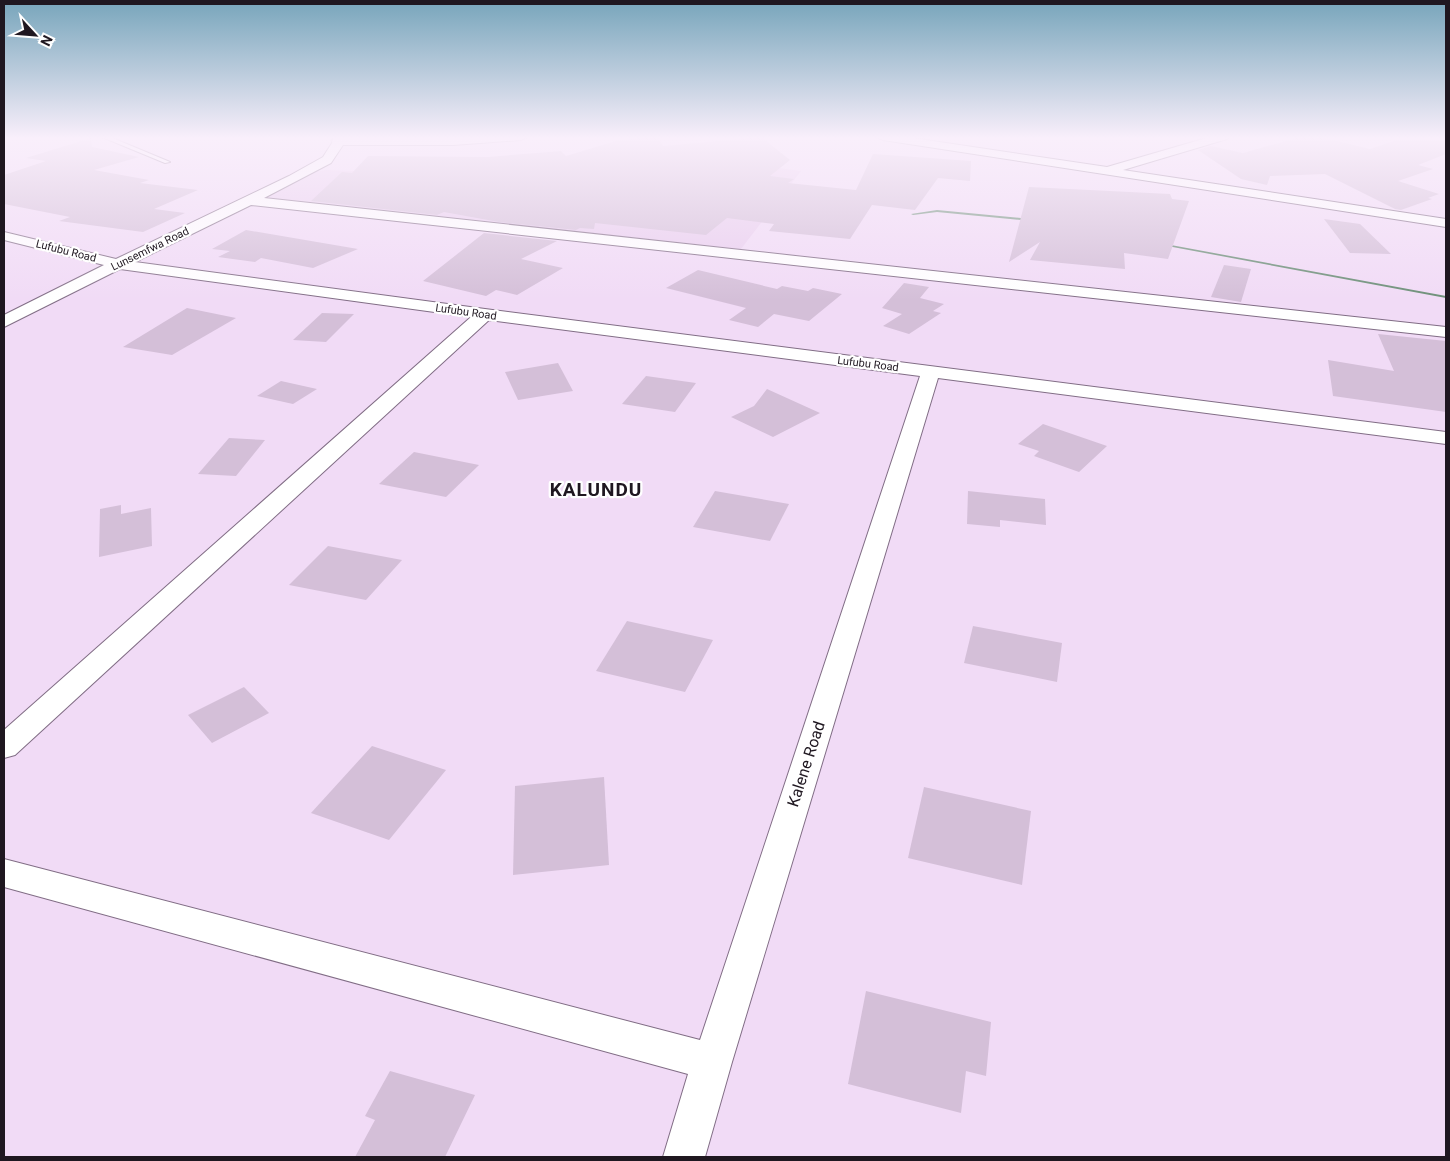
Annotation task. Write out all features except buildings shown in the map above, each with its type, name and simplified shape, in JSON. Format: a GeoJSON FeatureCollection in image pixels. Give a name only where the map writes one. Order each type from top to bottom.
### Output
{"type":"FeatureCollection","features":[{"type":"Feature","properties":{"kind":"street","name":"Lunsemfwa Road"},"geometry":{"type":"LineString","coordinates":[[4,322],[118,264],[270,191]]}},
{"type":"Feature","properties":{"kind":"street"},"geometry":{"type":"LineString","coordinates":[[1232,191],[1446,224]]}},
{"type":"Feature","properties":{"kind":"street"},"geometry":{"type":"LineString","coordinates":[[250,201],[1446,332]]}},
{"type":"Feature","properties":{"kind":"street"},"geometry":{"type":"LineString","coordinates":[[1425,220],[1446,211]]}},
{"type":"Feature","properties":{"kind":"street","name":"Lufubu Road"},"geometry":{"type":"LineString","coordinates":[[4,236],[118,264],[485,314],[1446,438]]}},
{"type":"Feature","properties":{"kind":"street"},"geometry":{"type":"LineString","coordinates":[[4,747],[485,314]]}},
{"type":"Feature","properties":{"kind":"street","name":"Kalene Road"},"geometry":{"type":"LineString","coordinates":[[684,1157],[712,1062],[931,372]]}},
{"type":"Feature","properties":{"kind":"street"},"geometry":{"type":"LineString","coordinates":[[4,873],[712,1062]]}},
{"type":"Feature","properties":{"kind":"shaded area"},"geometry":{"type":"Polygon","coordinates":[[[273,191],[785,191],[741,249],[262,197],[273,191]]]}},
{"type":"Feature","properties":{"kind":"waterway"},"geometry":{"type":"LineString","coordinates":[[913,214],[937,211],[1031,220]]}},
{"type":"Feature","properties":{"kind":"waterway"},"geometry":{"type":"LineString","coordinates":[[1162,244],[1446,297]]}},
{"type":"Feature","properties":{"kind":"district","name":"KALUNDU"},"geometry":{"type":"Point","coordinates":[596,489]}}]}
